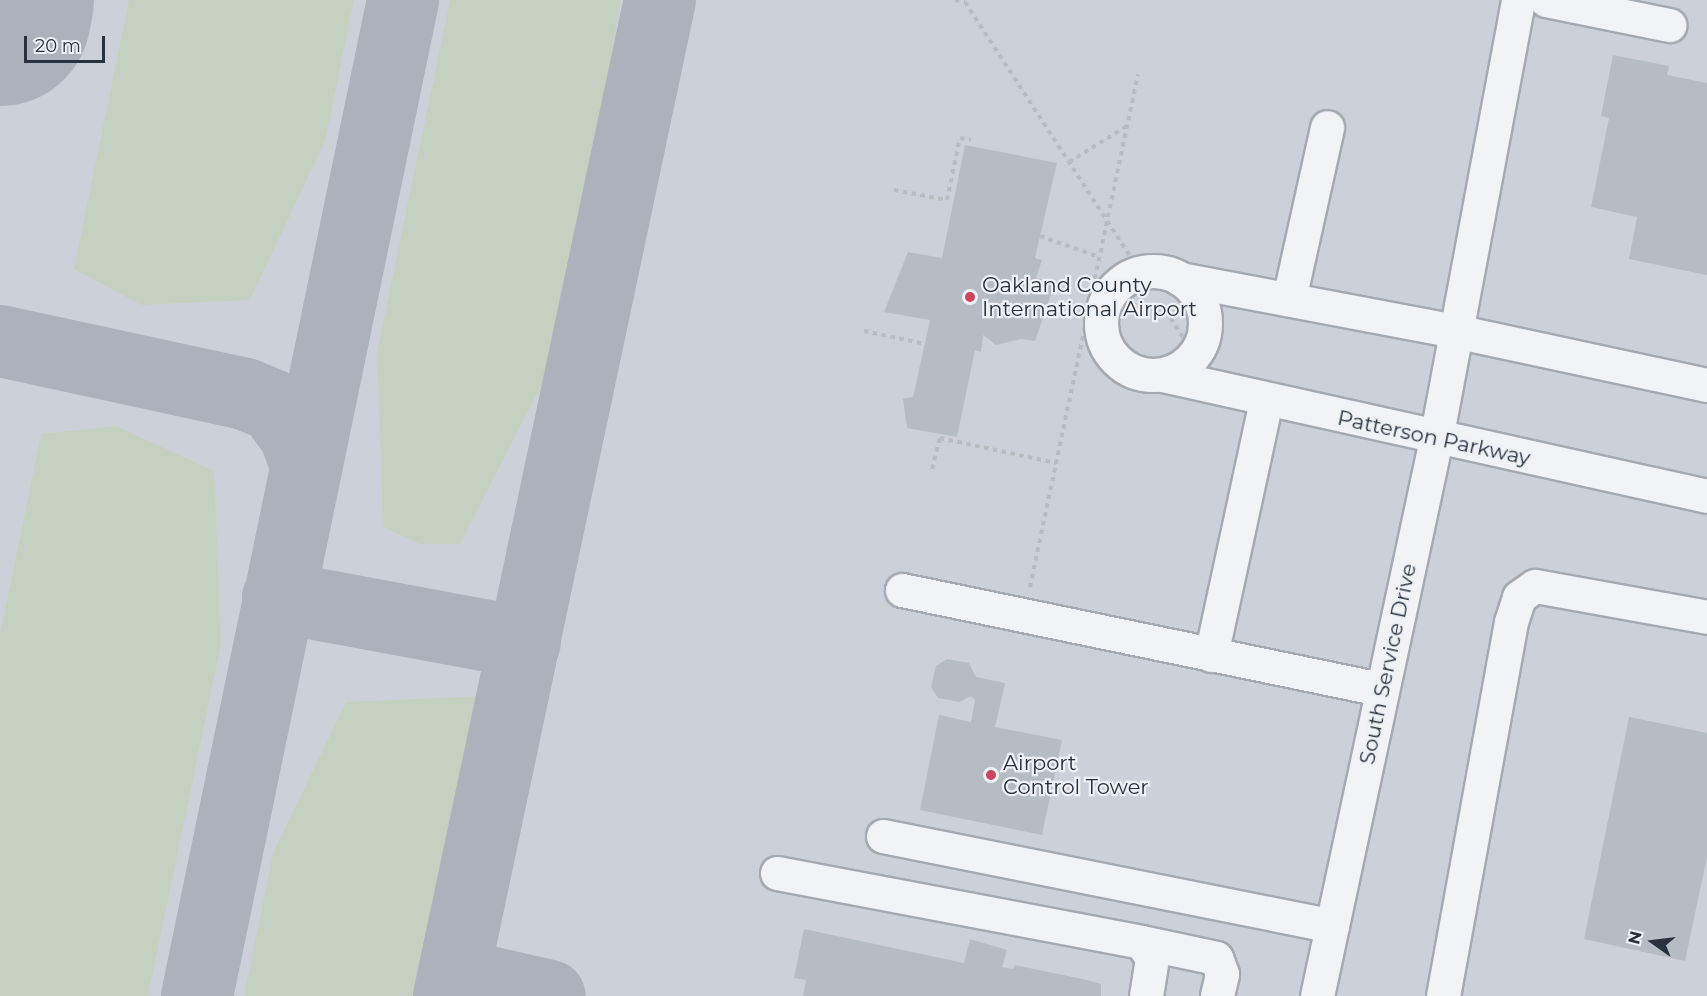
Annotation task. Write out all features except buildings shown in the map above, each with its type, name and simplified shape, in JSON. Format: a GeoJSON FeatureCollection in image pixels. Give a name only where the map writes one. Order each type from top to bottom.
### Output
{"type":"FeatureCollection","features":[{"type":"Feature","properties":{"kind":"street","name":"South Service Drive"},"geometry":{"type":"LineString","coordinates":[[1317,996],[1436,439],[1518,0]]}},
{"type":"Feature","properties":{"kind":"street"},"geometry":{"type":"LineString","coordinates":[[1545,0],[1669,25]]}},
{"type":"Feature","properties":{"kind":"street"},"geometry":{"type":"LineString","coordinates":[[1289,298],[1327,127]]}},
{"type":"Feature","properties":{"kind":"street"},"geometry":{"type":"LineString","coordinates":[[1158,285],[1197,294],[1204,312],[1205,332],[1194,355],[1184,365],[1162,375],[1129,370],[1114,358],[1104,342],[1100,323],[1103,304],[1113,288],[1158,285],[1289,298],[1707,385]]}},
{"type":"Feature","properties":{"kind":"street","name":"Patterson Parkway"},"geometry":{"type":"LineString","coordinates":[[1162,375],[1436,439],[1707,496]]}},
{"type":"Feature","properties":{"kind":"street"},"geometry":{"type":"LineString","coordinates":[[1212,655],[1266,400]]}},
{"type":"Feature","properties":{"kind":"street"},"geometry":{"type":"LineString","coordinates":[[1443,996],[1511,622],[1519,597],[1535,586],[1707,616]]}},
{"type":"Feature","properties":{"kind":"street"},"geometry":{"type":"LineString","coordinates":[[902,590],[1382,689]]}},
{"type":"Feature","properties":{"kind":"street"},"geometry":{"type":"LineString","coordinates":[[883,836],[1332,926]]}},
{"type":"Feature","properties":{"kind":"street"},"geometry":{"type":"LineString","coordinates":[[777,873],[1216,958],[1222,974],[1217,996]]}},
{"type":"Feature","properties":{"kind":"street"},"geometry":{"type":"LineString","coordinates":[[1141,942],[1152,958],[1146,996]]}},
{"type":"Feature","properties":{"kind":"path"},"geometry":{"type":"LineString","coordinates":[[955,0],[965,2],[1107,221],[1158,285],[1194,355]]}},
{"type":"Feature","properties":{"kind":"path"},"geometry":{"type":"LineString","coordinates":[[1028,597],[1138,74]]}},
{"type":"Feature","properties":{"kind":"path"},"geometry":{"type":"LineString","coordinates":[[1069,162],[1127,126]]}},
{"type":"Feature","properties":{"kind":"path"},"geometry":{"type":"LineString","coordinates":[[894,190],[947,200],[960,138],[971,140]]}},
{"type":"Feature","properties":{"kind":"path"},"geometry":{"type":"LineString","coordinates":[[1040,236],[1099,257]]}},
{"type":"Feature","properties":{"kind":"path"},"geometry":{"type":"LineString","coordinates":[[864,331],[925,344]]}},
{"type":"Feature","properties":{"kind":"path"},"geometry":{"type":"LineString","coordinates":[[932,469],[940,438],[1056,463]]}},
{"type":"Feature","properties":{"kind":"shaded area","name":"Oakland County International Airport"},"geometry":{"type":"Polygon","coordinates":[[[0,0],[1707,0],[1707,996],[0,996],[0,0]]]}},
{"type":"Feature","properties":{"kind":"green space"},"geometry":{"type":"Polygon","coordinates":[[[129,0],[354,0],[325,141],[250,300],[141,305],[74,269],[129,0]]]}},
{"type":"Feature","properties":{"kind":"green space"},"geometry":{"type":"Polygon","coordinates":[[[450,0],[620,0],[604,102],[543,382],[460,544],[420,544],[383,527],[377,352],[450,0]]]}},
{"type":"Feature","properties":{"kind":"green space"},"geometry":{"type":"Polygon","coordinates":[[[116,426],[214,471],[221,644],[148,996],[0,996],[0,635],[41,434],[116,426]]]}},
{"type":"Feature","properties":{"kind":"green space"},"geometry":{"type":"Polygon","coordinates":[[[485,696],[484,716],[422,996],[244,996],[273,853],[346,702],[485,696]]]}},
{"type":"Feature","properties":{"kind":"taxiway"},"geometry":{"type":"LineString","coordinates":[[197,996],[403,0]]}},
{"type":"Feature","properties":{"kind":"taxiway"},"geometry":{"type":"LineString","coordinates":[[449,996],[660,0]]}},
{"type":"Feature","properties":{"kind":"taxiway"},"geometry":{"type":"LineString","coordinates":[[0,341],[245,394],[274,406],[295,435],[306,466]]}},
{"type":"Feature","properties":{"kind":"taxiway"},"geometry":{"type":"LineString","coordinates":[[278,597],[525,643]]}},
{"type":"Feature","properties":{"kind":"taxiway"},"geometry":{"type":"LineString","coordinates":[[454,974],[550,996]]}},
{"type":"Feature","properties":{"kind":"runway"},"geometry":{"type":"LineString","coordinates":[[0,15],[3,0]]}},
{"type":"Feature","properties":{"kind":"place","name":"Oakland County International Airport"},"geometry":{"type":"Point","coordinates":[970,297]}},
{"type":"Feature","properties":{"kind":"place","name":"Airport Control Tower"},"geometry":{"type":"Point","coordinates":[991,775]}}]}
